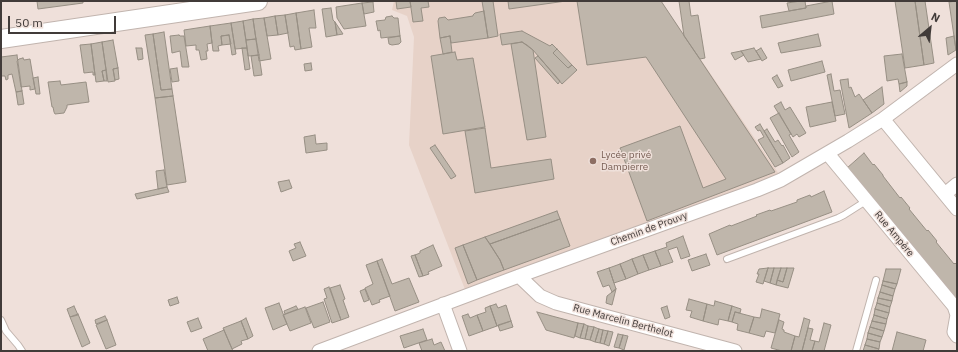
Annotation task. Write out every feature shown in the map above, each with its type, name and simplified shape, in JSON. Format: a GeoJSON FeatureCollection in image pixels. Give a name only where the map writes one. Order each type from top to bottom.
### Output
{"type":"FeatureCollection","features":[{"type":"Feature","properties":{"kind":"main road"},"geometry":{"type":"LineString","coordinates":[[1,28],[186,1]]}},
{"type":"Feature","properties":{"kind":"main road"},"geometry":{"type":"LineString","coordinates":[[1,39],[258,1]]}},
{"type":"Feature","properties":{"kind":"street","name":"Chemin de Prouvy"},"geometry":{"type":"LineString","coordinates":[[318,351],[781,180],[828,154],[883,119],[957,64]]}},
{"type":"Feature","properties":{"kind":"street"},"geometry":{"type":"LineString","coordinates":[[883,119],[957,209]]}},
{"type":"Feature","properties":{"kind":"street","name":"Rue Ampère"},"geometry":{"type":"LineString","coordinates":[[828,154],[954,306],[957,315],[954,332],[957,336]]}},
{"type":"Feature","properties":{"kind":"street"},"geometry":{"type":"LineString","coordinates":[[945,194],[957,184]]}},
{"type":"Feature","properties":{"kind":"street","name":"Rue Marcelin Berthelot"},"geometry":{"type":"LineString","coordinates":[[519,276],[540,296],[556,303],[727,350]]}},
{"type":"Feature","properties":{"kind":"street"},"geometry":{"type":"LineString","coordinates":[[443,304],[460,351]]}},
{"type":"Feature","properties":{"kind":"lane"},"geometry":{"type":"LineString","coordinates":[[727,259],[838,218],[866,200]]}},
{"type":"Feature","properties":{"kind":"lane"},"geometry":{"type":"LineString","coordinates":[[856,351],[876,280]]}},
{"type":"Feature","properties":{"kind":"lane"},"geometry":{"type":"LineString","coordinates":[[1,320],[6,331],[22,351]]}},
{"type":"Feature","properties":{"kind":"shaded area","name":"Lycée privé Dampierre"},"geometry":{"type":"Polygon","coordinates":[[[394,1],[661,1],[781,177],[466,292],[409,145],[414,37],[407,16],[392,10],[394,1]]]}},
{"type":"Feature","properties":{"kind":"building"},"geometry":{"type":"Polygon","coordinates":[[[37,1],[83,1],[83,3],[38,9],[37,1]]]}},
{"type":"Feature","properties":{"kind":"building"},"geometry":{"type":"Polygon","coordinates":[[[396,1],[410,1],[411,7],[397,9],[396,1]]]}},
{"type":"Feature","properties":{"kind":"building"},"geometry":{"type":"Polygon","coordinates":[[[410,1],[428,1],[429,7],[421,8],[423,21],[413,22],[410,1]]]}},
{"type":"Feature","properties":{"kind":"building"},"geometry":{"type":"Polygon","coordinates":[[[482,1],[493,1],[498,36],[488,38],[482,1]]]}},
{"type":"Feature","properties":{"kind":"building"},"geometry":{"type":"Polygon","coordinates":[[[508,1],[566,1],[509,9],[508,1]]]}},
{"type":"Feature","properties":{"kind":"building"},"geometry":{"type":"Polygon","coordinates":[[[577,1],[661,1],[775,172],[647,221],[620,148],[680,126],[703,188],[726,179],[646,57],[587,65],[577,1]]]}},
{"type":"Feature","properties":{"kind":"building"},"geometry":{"type":"Polygon","coordinates":[[[679,1],[689,1],[691,16],[698,15],[705,58],[700,59],[684,36],[679,1]]]}},
{"type":"Feature","properties":{"kind":"building"},"geometry":{"type":"Polygon","coordinates":[[[805,1],[806,8],[789,11],[787,3],[805,1]]]}},
{"type":"Feature","properties":{"kind":"building"},"geometry":{"type":"Polygon","coordinates":[[[832,1],[834,14],[762,28],[760,16],[806,8],[806,6],[832,1]]]}},
{"type":"Feature","properties":{"kind":"building"},"geometry":{"type":"Polygon","coordinates":[[[895,1],[915,1],[924,65],[905,68],[895,1]]]}},
{"type":"Feature","properties":{"kind":"building"},"geometry":{"type":"Polygon","coordinates":[[[915,1],[925,1],[934,63],[924,65],[915,1]]]}},
{"type":"Feature","properties":{"kind":"building"},"geometry":{"type":"Polygon","coordinates":[[[957,1],[957,49],[956,50],[949,2],[957,1]]]}},
{"type":"Feature","properties":{"kind":"building"},"geometry":{"type":"Polygon","coordinates":[[[373,2],[374,12],[364,14],[362,3],[373,2]]]}},
{"type":"Feature","properties":{"kind":"building"},"geometry":{"type":"Polygon","coordinates":[[[362,3],[366,26],[344,29],[337,18],[336,7],[362,3]]]}},
{"type":"Feature","properties":{"kind":"building"},"geometry":{"type":"Polygon","coordinates":[[[331,8],[337,35],[326,37],[322,9],[331,8]]]}},
{"type":"Feature","properties":{"kind":"building"},"geometry":{"type":"Polygon","coordinates":[[[314,10],[316,28],[309,28],[312,47],[301,49],[296,13],[314,10]]]}},
{"type":"Feature","properties":{"kind":"building"},"geometry":{"type":"Polygon","coordinates":[[[484,11],[488,38],[451,43],[450,36],[440,38],[439,18],[445,17],[448,20],[473,16],[475,13],[484,11]]]}},
{"type":"Feature","properties":{"kind":"building"},"geometry":{"type":"Polygon","coordinates":[[[296,13],[301,49],[295,50],[294,46],[290,47],[285,15],[296,13]]]}},
{"type":"Feature","properties":{"kind":"building"},"geometry":{"type":"Polygon","coordinates":[[[285,15],[288,33],[278,35],[275,16],[285,15]]]}},
{"type":"Feature","properties":{"kind":"building"},"geometry":{"type":"Polygon","coordinates":[[[275,16],[278,35],[267,36],[264,18],[275,16]]]}},
{"type":"Feature","properties":{"kind":"building"},"geometry":{"type":"Polygon","coordinates":[[[392,16],[394,18],[398,18],[400,36],[381,38],[380,30],[378,31],[376,21],[385,20],[386,17],[392,16]]]}},
{"type":"Feature","properties":{"kind":"building"},"geometry":{"type":"Polygon","coordinates":[[[264,18],[271,59],[259,61],[253,19],[264,18]]]}},
{"type":"Feature","properties":{"kind":"building"},"geometry":{"type":"Polygon","coordinates":[[[253,19],[256,39],[246,40],[243,21],[253,19]]]}},
{"type":"Feature","properties":{"kind":"building"},"geometry":{"type":"Polygon","coordinates":[[[243,21],[247,48],[235,49],[231,23],[243,21]]]}},
{"type":"Feature","properties":{"kind":"building"},"geometry":{"type":"Polygon","coordinates":[[[335,22],[343,34],[337,35],[335,22]]]}},
{"type":"Feature","properties":{"kind":"building"},"geometry":{"type":"Polygon","coordinates":[[[231,23],[236,54],[232,55],[229,35],[221,36],[222,45],[218,46],[219,51],[213,51],[210,26],[231,23]]]}},
{"type":"Feature","properties":{"kind":"building"},"geometry":{"type":"Polygon","coordinates":[[[210,26],[212,43],[207,44],[207,59],[201,60],[199,50],[196,50],[196,45],[186,46],[184,30],[210,26]]]}},
{"type":"Feature","properties":{"kind":"building"},"geometry":{"type":"Polygon","coordinates":[[[522,31],[550,46],[552,44],[557,49],[553,53],[568,68],[572,65],[577,70],[562,84],[527,45],[522,42],[502,45],[500,34],[522,31]]]}},
{"type":"Feature","properties":{"kind":"building"},"geometry":{"type":"Polygon","coordinates":[[[164,32],[172,89],[161,90],[153,34],[164,32]]]}},
{"type":"Feature","properties":{"kind":"building"},"geometry":{"type":"Polygon","coordinates":[[[153,34],[161,90],[172,89],[173,96],[155,98],[145,35],[153,34]]]}},
{"type":"Feature","properties":{"kind":"building"},"geometry":{"type":"Polygon","coordinates":[[[818,34],[821,46],[781,53],[778,43],[818,34]]]}},
{"type":"Feature","properties":{"kind":"building"},"geometry":{"type":"Polygon","coordinates":[[[229,35],[231,44],[222,45],[221,36],[229,35]]]}},
{"type":"Feature","properties":{"kind":"building"},"geometry":{"type":"Polygon","coordinates":[[[170,36],[184,36],[189,67],[182,67],[180,51],[172,53],[170,36]]]}},
{"type":"Feature","properties":{"kind":"building"},"geometry":{"type":"Polygon","coordinates":[[[400,36],[401,42],[399,44],[389,44],[388,38],[400,36]]]}},
{"type":"Feature","properties":{"kind":"building"},"geometry":{"type":"Polygon","coordinates":[[[450,36],[452,52],[443,54],[440,38],[450,36]]]}},
{"type":"Feature","properties":{"kind":"building"},"geometry":{"type":"Polygon","coordinates":[[[954,36],[956,50],[948,55],[946,38],[954,36]]]}},
{"type":"Feature","properties":{"kind":"building"},"geometry":{"type":"Polygon","coordinates":[[[256,39],[259,55],[248,56],[246,40],[256,39]]]}},
{"type":"Feature","properties":{"kind":"building"},"geometry":{"type":"Polygon","coordinates":[[[113,40],[118,68],[113,69],[115,81],[108,82],[102,42],[113,40]]]}},
{"type":"Feature","properties":{"kind":"building"},"geometry":{"type":"Polygon","coordinates":[[[102,42],[106,70],[102,71],[104,81],[96,82],[91,44],[102,42]]]}},
{"type":"Feature","properties":{"kind":"building"},"geometry":{"type":"Polygon","coordinates":[[[522,42],[533,50],[546,137],[527,140],[511,44],[522,42]]]}},
{"type":"Feature","properties":{"kind":"building"},"geometry":{"type":"Polygon","coordinates":[[[91,44],[95,75],[93,75],[93,72],[84,73],[80,45],[91,44]]]}},
{"type":"Feature","properties":{"kind":"building"},"geometry":{"type":"Polygon","coordinates":[[[136,48],[142,48],[143,59],[138,60],[136,48]]]}},
{"type":"Feature","properties":{"kind":"building"},"geometry":{"type":"Polygon","coordinates":[[[242,48],[247,48],[250,69],[245,70],[242,48]]]}},
{"type":"Feature","properties":{"kind":"building"},"geometry":{"type":"Polygon","coordinates":[[[754,48],[761,59],[748,62],[741,51],[754,48]]]}},
{"type":"Feature","properties":{"kind":"building"},"geometry":{"type":"Polygon","coordinates":[[[761,48],[767,58],[762,61],[756,51],[761,48]]]}},
{"type":"Feature","properties":{"kind":"building"},"geometry":{"type":"Polygon","coordinates":[[[557,49],[572,65],[568,68],[553,53],[557,49]]]}},
{"type":"Feature","properties":{"kind":"building"},"geometry":{"type":"Polygon","coordinates":[[[741,51],[744,55],[735,60],[731,53],[741,51]]]}},
{"type":"Feature","properties":{"kind":"building"},"geometry":{"type":"Polygon","coordinates":[[[455,52],[457,60],[473,58],[485,127],[443,134],[431,56],[455,52]]]}},
{"type":"Feature","properties":{"kind":"building"},"geometry":{"type":"Polygon","coordinates":[[[902,54],[907,82],[899,84],[898,79],[887,81],[884,56],[902,54]]]}},
{"type":"Feature","properties":{"kind":"building"},"geometry":{"type":"Polygon","coordinates":[[[17,55],[22,91],[16,92],[12,74],[8,75],[8,79],[6,80],[5,76],[1,76],[1,57],[17,55]]]}},
{"type":"Feature","properties":{"kind":"building"},"geometry":{"type":"Polygon","coordinates":[[[259,55],[262,75],[254,76],[251,56],[259,55]]]}},
{"type":"Feature","properties":{"kind":"building"},"geometry":{"type":"Polygon","coordinates":[[[538,56],[560,81],[558,84],[535,58],[538,56]]]}},
{"type":"Feature","properties":{"kind":"building"},"geometry":{"type":"Polygon","coordinates":[[[23,58],[24,60],[30,59],[35,89],[30,90],[30,86],[21,87],[17,61],[23,58]]]}},
{"type":"Feature","properties":{"kind":"building"},"geometry":{"type":"Polygon","coordinates":[[[822,61],[825,72],[791,81],[788,70],[822,61]]]}},
{"type":"Feature","properties":{"kind":"building"},"geometry":{"type":"Polygon","coordinates":[[[311,63],[312,70],[305,71],[304,64],[311,63]]]}},
{"type":"Feature","properties":{"kind":"building"},"geometry":{"type":"Polygon","coordinates":[[[118,68],[119,79],[115,80],[113,69],[118,68]]]}},
{"type":"Feature","properties":{"kind":"building"},"geometry":{"type":"Polygon","coordinates":[[[177,68],[179,81],[172,82],[170,69],[177,68]]]}},
{"type":"Feature","properties":{"kind":"building"},"geometry":{"type":"Polygon","coordinates":[[[106,70],[107,81],[104,81],[102,71],[106,70]]]}},
{"type":"Feature","properties":{"kind":"building"},"geometry":{"type":"Polygon","coordinates":[[[831,74],[834,91],[840,90],[845,114],[835,116],[827,75],[831,74]]]}},
{"type":"Feature","properties":{"kind":"building"},"geometry":{"type":"Polygon","coordinates":[[[777,75],[783,86],[778,88],[772,78],[777,75]]]}},
{"type":"Feature","properties":{"kind":"building"},"geometry":{"type":"Polygon","coordinates":[[[38,77],[40,94],[36,94],[33,78],[38,77]]]}},
{"type":"Feature","properties":{"kind":"building"},"geometry":{"type":"Polygon","coordinates":[[[848,79],[849,88],[851,87],[855,97],[859,94],[872,113],[849,128],[840,80],[848,79]]]}},
{"type":"Feature","properties":{"kind":"building"},"geometry":{"type":"Polygon","coordinates":[[[60,81],[61,85],[86,82],[89,102],[67,105],[64,113],[55,114],[52,107],[48,82],[60,81]]]}},
{"type":"Feature","properties":{"kind":"building"},"geometry":{"type":"Polygon","coordinates":[[[907,82],[907,86],[900,92],[899,84],[907,82]]]}},
{"type":"Feature","properties":{"kind":"building"},"geometry":{"type":"Polygon","coordinates":[[[882,87],[884,104],[872,113],[863,100],[882,87]]]}},
{"type":"Feature","properties":{"kind":"building"},"geometry":{"type":"Polygon","coordinates":[[[22,91],[24,104],[18,105],[16,92],[22,91]]]}},
{"type":"Feature","properties":{"kind":"building"},"geometry":{"type":"Polygon","coordinates":[[[173,96],[186,182],[167,185],[155,98],[173,96]]]}},
{"type":"Feature","properties":{"kind":"building"},"geometry":{"type":"Polygon","coordinates":[[[781,102],[785,110],[790,107],[806,133],[799,137],[797,134],[793,137],[774,106],[781,102]]]}},
{"type":"Feature","properties":{"kind":"building"},"geometry":{"type":"Polygon","coordinates":[[[832,102],[836,121],[810,127],[806,107],[832,102]]]}},
{"type":"Feature","properties":{"kind":"building"},"geometry":{"type":"Polygon","coordinates":[[[779,113],[799,152],[792,157],[770,118],[779,113]]]}},
{"type":"Feature","properties":{"kind":"building"},"geometry":{"type":"Polygon","coordinates":[[[760,124],[783,163],[775,167],[758,140],[764,137],[760,130],[758,131],[755,127],[760,124]]]}},
{"type":"Feature","properties":{"kind":"building"},"geometry":{"type":"Polygon","coordinates":[[[485,128],[491,168],[551,159],[554,179],[475,193],[465,131],[485,128]]]}},
{"type":"Feature","properties":{"kind":"building"},"geometry":{"type":"Polygon","coordinates":[[[767,129],[775,142],[778,140],[782,146],[783,145],[790,158],[783,163],[764,131],[767,129]]]}},
{"type":"Feature","properties":{"kind":"building"},"geometry":{"type":"Polygon","coordinates":[[[315,135],[316,144],[327,143],[327,150],[306,153],[304,137],[315,135]]]}},
{"type":"Feature","properties":{"kind":"building"},"geometry":{"type":"Polygon","coordinates":[[[435,145],[456,176],[451,179],[430,148],[435,145]]]}},
{"type":"Feature","properties":{"kind":"building"},"geometry":{"type":"Polygon","coordinates":[[[864,153],[900,198],[901,197],[910,208],[909,209],[927,231],[928,230],[937,241],[936,242],[954,264],[955,263],[957,265],[957,299],[955,300],[847,168],[864,153]]]}},
{"type":"Feature","properties":{"kind":"building"},"geometry":{"type":"Polygon","coordinates":[[[164,170],[167,187],[158,189],[156,171],[164,170]]]}},
{"type":"Feature","properties":{"kind":"building"},"geometry":{"type":"Polygon","coordinates":[[[289,180],[292,188],[281,192],[278,182],[289,180]]]}},
{"type":"Feature","properties":{"kind":"building"},"geometry":{"type":"Polygon","coordinates":[[[167,187],[169,192],[137,199],[135,194],[167,187]]]}},
{"type":"Feature","properties":{"kind":"building"},"geometry":{"type":"Polygon","coordinates":[[[824,191],[832,212],[717,255],[709,234],[757,216],[756,215],[797,202],[797,200],[810,195],[811,197],[824,191]]]}},
{"type":"Feature","properties":{"kind":"building"},"geometry":{"type":"Polygon","coordinates":[[[557,211],[560,219],[490,244],[485,237],[557,211]]]}},
{"type":"Feature","properties":{"kind":"building"},"geometry":{"type":"Polygon","coordinates":[[[560,219],[570,246],[504,270],[500,260],[490,244],[560,219]]]}},
{"type":"Feature","properties":{"kind":"building"},"geometry":{"type":"Polygon","coordinates":[[[683,236],[690,256],[681,259],[677,247],[668,250],[673,262],[661,266],[655,251],[667,247],[666,243],[683,236]]]}},
{"type":"Feature","properties":{"kind":"building"},"geometry":{"type":"Polygon","coordinates":[[[485,237],[500,260],[504,270],[477,280],[463,245],[485,237]]]}},
{"type":"Feature","properties":{"kind":"building"},"geometry":{"type":"Polygon","coordinates":[[[300,242],[306,256],[293,261],[289,251],[296,248],[294,244],[300,242]]]}},
{"type":"Feature","properties":{"kind":"building"},"geometry":{"type":"Polygon","coordinates":[[[433,245],[442,266],[428,272],[429,274],[423,276],[415,255],[433,245]]]}},
{"type":"Feature","properties":{"kind":"building"},"geometry":{"type":"Polygon","coordinates":[[[463,245],[477,280],[468,284],[455,248],[463,245]]]}},
{"type":"Feature","properties":{"kind":"building"},"geometry":{"type":"Polygon","coordinates":[[[655,251],[661,266],[649,270],[643,255],[655,251]]]}},
{"type":"Feature","properties":{"kind":"building"},"geometry":{"type":"Polygon","coordinates":[[[706,254],[710,265],[692,271],[688,260],[706,254]]]}},
{"type":"Feature","properties":{"kind":"building"},"geometry":{"type":"Polygon","coordinates":[[[415,255],[423,276],[419,277],[411,256],[415,255]]]}},
{"type":"Feature","properties":{"kind":"building"},"geometry":{"type":"Polygon","coordinates":[[[643,255],[649,270],[638,274],[632,259],[643,255]]]}},
{"type":"Feature","properties":{"kind":"building"},"geometry":{"type":"Polygon","coordinates":[[[382,259],[392,284],[409,278],[419,302],[395,311],[377,261],[382,259]]]}},
{"type":"Feature","properties":{"kind":"building"},"geometry":{"type":"Polygon","coordinates":[[[632,259],[638,274],[626,279],[620,264],[632,259]]]}},
{"type":"Feature","properties":{"kind":"building"},"geometry":{"type":"Polygon","coordinates":[[[377,261],[390,296],[379,300],[380,302],[372,305],[365,288],[373,284],[366,265],[377,261]]]}},
{"type":"Feature","properties":{"kind":"building"},"geometry":{"type":"Polygon","coordinates":[[[620,264],[626,279],[614,283],[609,268],[620,264]]]}},
{"type":"Feature","properties":{"kind":"building"},"geometry":{"type":"Polygon","coordinates":[[[609,268],[616,289],[612,292],[609,285],[603,287],[597,272],[609,268]]]}},
{"type":"Feature","properties":{"kind":"building"},"geometry":{"type":"Polygon","coordinates":[[[768,268],[763,284],[756,282],[759,269],[768,268]]]}},
{"type":"Feature","properties":{"kind":"building"},"geometry":{"type":"Polygon","coordinates":[[[768,268],[774,268],[770,283],[764,281],[768,268]]]}},
{"type":"Feature","properties":{"kind":"building"},"geometry":{"type":"Polygon","coordinates":[[[774,268],[781,268],[776,285],[770,283],[774,268]]]}},
{"type":"Feature","properties":{"kind":"building"},"geometry":{"type":"Polygon","coordinates":[[[781,268],[787,268],[783,282],[777,280],[781,268]]]}},
{"type":"Feature","properties":{"kind":"building"},"geometry":{"type":"Polygon","coordinates":[[[787,268],[794,268],[788,288],[776,285],[777,280],[783,282],[787,268]]]}},
{"type":"Feature","properties":{"kind":"building"},"geometry":{"type":"Polygon","coordinates":[[[886,269],[901,269],[897,284],[883,281],[886,269]]]}},
{"type":"Feature","properties":{"kind":"building"},"geometry":{"type":"Polygon","coordinates":[[[883,281],[897,284],[895,289],[882,285],[883,281]]]}},
{"type":"Feature","properties":{"kind":"building"},"geometry":{"type":"Polygon","coordinates":[[[340,285],[349,317],[341,320],[330,288],[340,285]]]}},
{"type":"Feature","properties":{"kind":"building"},"geometry":{"type":"Polygon","coordinates":[[[882,285],[895,289],[893,296],[880,292],[882,285]]]}},
{"type":"Feature","properties":{"kind":"building"},"geometry":{"type":"Polygon","coordinates":[[[329,287],[341,320],[332,323],[324,299],[327,298],[324,289],[329,287]]]}},
{"type":"Feature","properties":{"kind":"building"},"geometry":{"type":"Polygon","coordinates":[[[365,289],[369,300],[364,302],[360,291],[365,289]]]}},
{"type":"Feature","properties":{"kind":"building"},"geometry":{"type":"Polygon","coordinates":[[[616,289],[612,305],[606,303],[607,296],[616,289]]]}},
{"type":"Feature","properties":{"kind":"building"},"geometry":{"type":"Polygon","coordinates":[[[880,292],[893,296],[892,301],[878,298],[880,292]]]}},
{"type":"Feature","properties":{"kind":"building"},"geometry":{"type":"Polygon","coordinates":[[[177,297],[179,303],[170,306],[168,300],[177,297]]]}},
{"type":"Feature","properties":{"kind":"building"},"geometry":{"type":"Polygon","coordinates":[[[878,298],[892,301],[890,307],[877,303],[878,298]]]}},
{"type":"Feature","properties":{"kind":"building"},"geometry":{"type":"Polygon","coordinates":[[[689,299],[707,304],[703,321],[690,317],[692,311],[686,310],[689,299]]]}},
{"type":"Feature","properties":{"kind":"building"},"geometry":{"type":"Polygon","coordinates":[[[715,301],[732,306],[728,321],[719,319],[718,325],[703,321],[707,304],[714,306],[715,301]]]}},
{"type":"Feature","properties":{"kind":"building"},"geometry":{"type":"Polygon","coordinates":[[[323,302],[330,322],[314,328],[306,308],[323,302]]]}},
{"type":"Feature","properties":{"kind":"building"},"geometry":{"type":"Polygon","coordinates":[[[279,303],[287,324],[273,330],[265,308],[279,303]]]}},
{"type":"Feature","properties":{"kind":"building"},"geometry":{"type":"Polygon","coordinates":[[[877,303],[890,307],[889,313],[875,309],[877,303]]]}},
{"type":"Feature","properties":{"kind":"building"},"geometry":{"type":"Polygon","coordinates":[[[496,304],[498,308],[506,305],[511,321],[497,326],[490,306],[496,304]]]}},
{"type":"Feature","properties":{"kind":"building"},"geometry":{"type":"Polygon","coordinates":[[[74,306],[78,315],[70,317],[67,309],[74,306]]]}},
{"type":"Feature","properties":{"kind":"building"},"geometry":{"type":"Polygon","coordinates":[[[296,306],[298,309],[285,314],[284,311],[296,306]]]}},
{"type":"Feature","properties":{"kind":"building"},"geometry":{"type":"Polygon","coordinates":[[[490,306],[497,326],[483,331],[477,315],[486,312],[485,308],[490,306]]]}},
{"type":"Feature","properties":{"kind":"building"},"geometry":{"type":"Polygon","coordinates":[[[667,306],[670,317],[665,319],[661,308],[667,306]]]}},
{"type":"Feature","properties":{"kind":"building"},"geometry":{"type":"Polygon","coordinates":[[[732,306],[741,309],[740,313],[735,312],[732,322],[728,321],[732,306]]]}},
{"type":"Feature","properties":{"kind":"building"},"geometry":{"type":"Polygon","coordinates":[[[305,307],[311,323],[290,331],[283,315],[305,307]]]}},
{"type":"Feature","properties":{"kind":"building"},"geometry":{"type":"Polygon","coordinates":[[[762,309],[780,314],[775,333],[766,331],[764,337],[749,333],[754,317],[760,318],[762,309]]]}},
{"type":"Feature","properties":{"kind":"building"},"geometry":{"type":"Polygon","coordinates":[[[875,309],[889,313],[887,319],[874,315],[875,309]]]}},
{"type":"Feature","properties":{"kind":"building"},"geometry":{"type":"Polygon","coordinates":[[[537,312],[578,323],[574,338],[546,330],[537,312]]]}},
{"type":"Feature","properties":{"kind":"building"},"geometry":{"type":"Polygon","coordinates":[[[735,312],[754,317],[749,333],[737,330],[738,324],[732,322],[735,312]]]}},
{"type":"Feature","properties":{"kind":"building"},"geometry":{"type":"Polygon","coordinates":[[[78,314],[90,343],[82,347],[70,317],[78,314]]]}},
{"type":"Feature","properties":{"kind":"building"},"geometry":{"type":"Polygon","coordinates":[[[468,314],[470,318],[477,315],[483,331],[469,336],[462,316],[468,314]]]}},
{"type":"Feature","properties":{"kind":"building"},"geometry":{"type":"Polygon","coordinates":[[[874,315],[887,319],[886,324],[872,321],[874,315]]]}},
{"type":"Feature","properties":{"kind":"building"},"geometry":{"type":"Polygon","coordinates":[[[105,316],[107,320],[96,324],[95,320],[105,316]]]}},
{"type":"Feature","properties":{"kind":"building"},"geometry":{"type":"Polygon","coordinates":[[[198,318],[202,328],[191,332],[187,322],[198,318]]]}},
{"type":"Feature","properties":{"kind":"building"},"geometry":{"type":"Polygon","coordinates":[[[246,318],[253,336],[248,339],[241,321],[246,318]]]}},
{"type":"Feature","properties":{"kind":"building"},"geometry":{"type":"Polygon","coordinates":[[[804,318],[810,320],[802,351],[791,351],[795,336],[799,337],[804,318]]]}},
{"type":"Feature","properties":{"kind":"building"},"geometry":{"type":"Polygon","coordinates":[[[107,320],[116,345],[106,349],[96,325],[107,320]]]}},
{"type":"Feature","properties":{"kind":"building"},"geometry":{"type":"Polygon","coordinates":[[[779,320],[784,322],[782,329],[784,332],[795,336],[791,351],[782,351],[771,348],[779,320]]]}},
{"type":"Feature","properties":{"kind":"building"},"geometry":{"type":"Polygon","coordinates":[[[241,321],[248,339],[241,341],[242,344],[232,349],[223,328],[241,321]]]}},
{"type":"Feature","properties":{"kind":"building"},"geometry":{"type":"Polygon","coordinates":[[[511,321],[513,327],[500,331],[498,325],[511,321]]]}},
{"type":"Feature","properties":{"kind":"building"},"geometry":{"type":"Polygon","coordinates":[[[872,321],[886,324],[884,331],[870,327],[872,321]]]}},
{"type":"Feature","properties":{"kind":"building"},"geometry":{"type":"Polygon","coordinates":[[[578,323],[584,324],[580,338],[575,336],[578,323]]]}},
{"type":"Feature","properties":{"kind":"building"},"geometry":{"type":"Polygon","coordinates":[[[824,323],[831,325],[824,351],[812,351],[815,341],[819,342],[824,323]]]}},
{"type":"Feature","properties":{"kind":"building"},"geometry":{"type":"Polygon","coordinates":[[[584,324],[588,326],[585,339],[580,338],[584,324]]]}},
{"type":"Feature","properties":{"kind":"building"},"geometry":{"type":"Polygon","coordinates":[[[588,326],[594,327],[590,340],[585,339],[588,326]]]}},
{"type":"Feature","properties":{"kind":"building"},"geometry":{"type":"Polygon","coordinates":[[[594,327],[599,329],[595,342],[590,340],[594,327]]]}},
{"type":"Feature","properties":{"kind":"building"},"geometry":{"type":"Polygon","coordinates":[[[870,327],[884,331],[882,337],[868,333],[870,327]]]}},
{"type":"Feature","properties":{"kind":"building"},"geometry":{"type":"Polygon","coordinates":[[[808,328],[813,329],[810,340],[815,341],[812,351],[802,351],[808,328]]]}},
{"type":"Feature","properties":{"kind":"building"},"geometry":{"type":"Polygon","coordinates":[[[423,329],[427,340],[404,348],[400,336],[423,329]]]}},
{"type":"Feature","properties":{"kind":"building"},"geometry":{"type":"Polygon","coordinates":[[[599,329],[603,330],[600,343],[595,342],[599,329]]]}},
{"type":"Feature","properties":{"kind":"building"},"geometry":{"type":"Polygon","coordinates":[[[224,330],[233,351],[208,351],[203,339],[224,330]]]}},
{"type":"Feature","properties":{"kind":"building"},"geometry":{"type":"Polygon","coordinates":[[[603,330],[608,331],[604,344],[600,343],[603,330]]]}},
{"type":"Feature","properties":{"kind":"building"},"geometry":{"type":"Polygon","coordinates":[[[608,331],[613,332],[609,346],[604,344],[608,331]]]}},
{"type":"Feature","properties":{"kind":"building"},"geometry":{"type":"Polygon","coordinates":[[[897,332],[926,340],[923,351],[892,351],[897,332]]]}},
{"type":"Feature","properties":{"kind":"building"},"geometry":{"type":"Polygon","coordinates":[[[868,333],[882,337],[880,342],[867,339],[868,333]]]}},
{"type":"Feature","properties":{"kind":"building"},"geometry":{"type":"Polygon","coordinates":[[[618,334],[623,335],[619,348],[614,347],[618,334]]]}},
{"type":"Feature","properties":{"kind":"building"},"geometry":{"type":"Polygon","coordinates":[[[623,335],[628,336],[624,350],[619,348],[623,335]]]}},
{"type":"Feature","properties":{"kind":"building"},"geometry":{"type":"Polygon","coordinates":[[[432,339],[434,345],[441,342],[445,351],[422,351],[419,343],[432,339]]]}},
{"type":"Feature","properties":{"kind":"building"},"geometry":{"type":"Polygon","coordinates":[[[867,339],[880,342],[879,349],[865,345],[867,339]]]}},
{"type":"Feature","properties":{"kind":"building"},"geometry":{"type":"Polygon","coordinates":[[[865,345],[879,349],[878,351],[863,351],[865,345]]]}},
{"type":"Feature","properties":{"kind":"place","name":"Lycée privé Dampierre"},"geometry":{"type":"Point","coordinates":[593,161]}}]}
